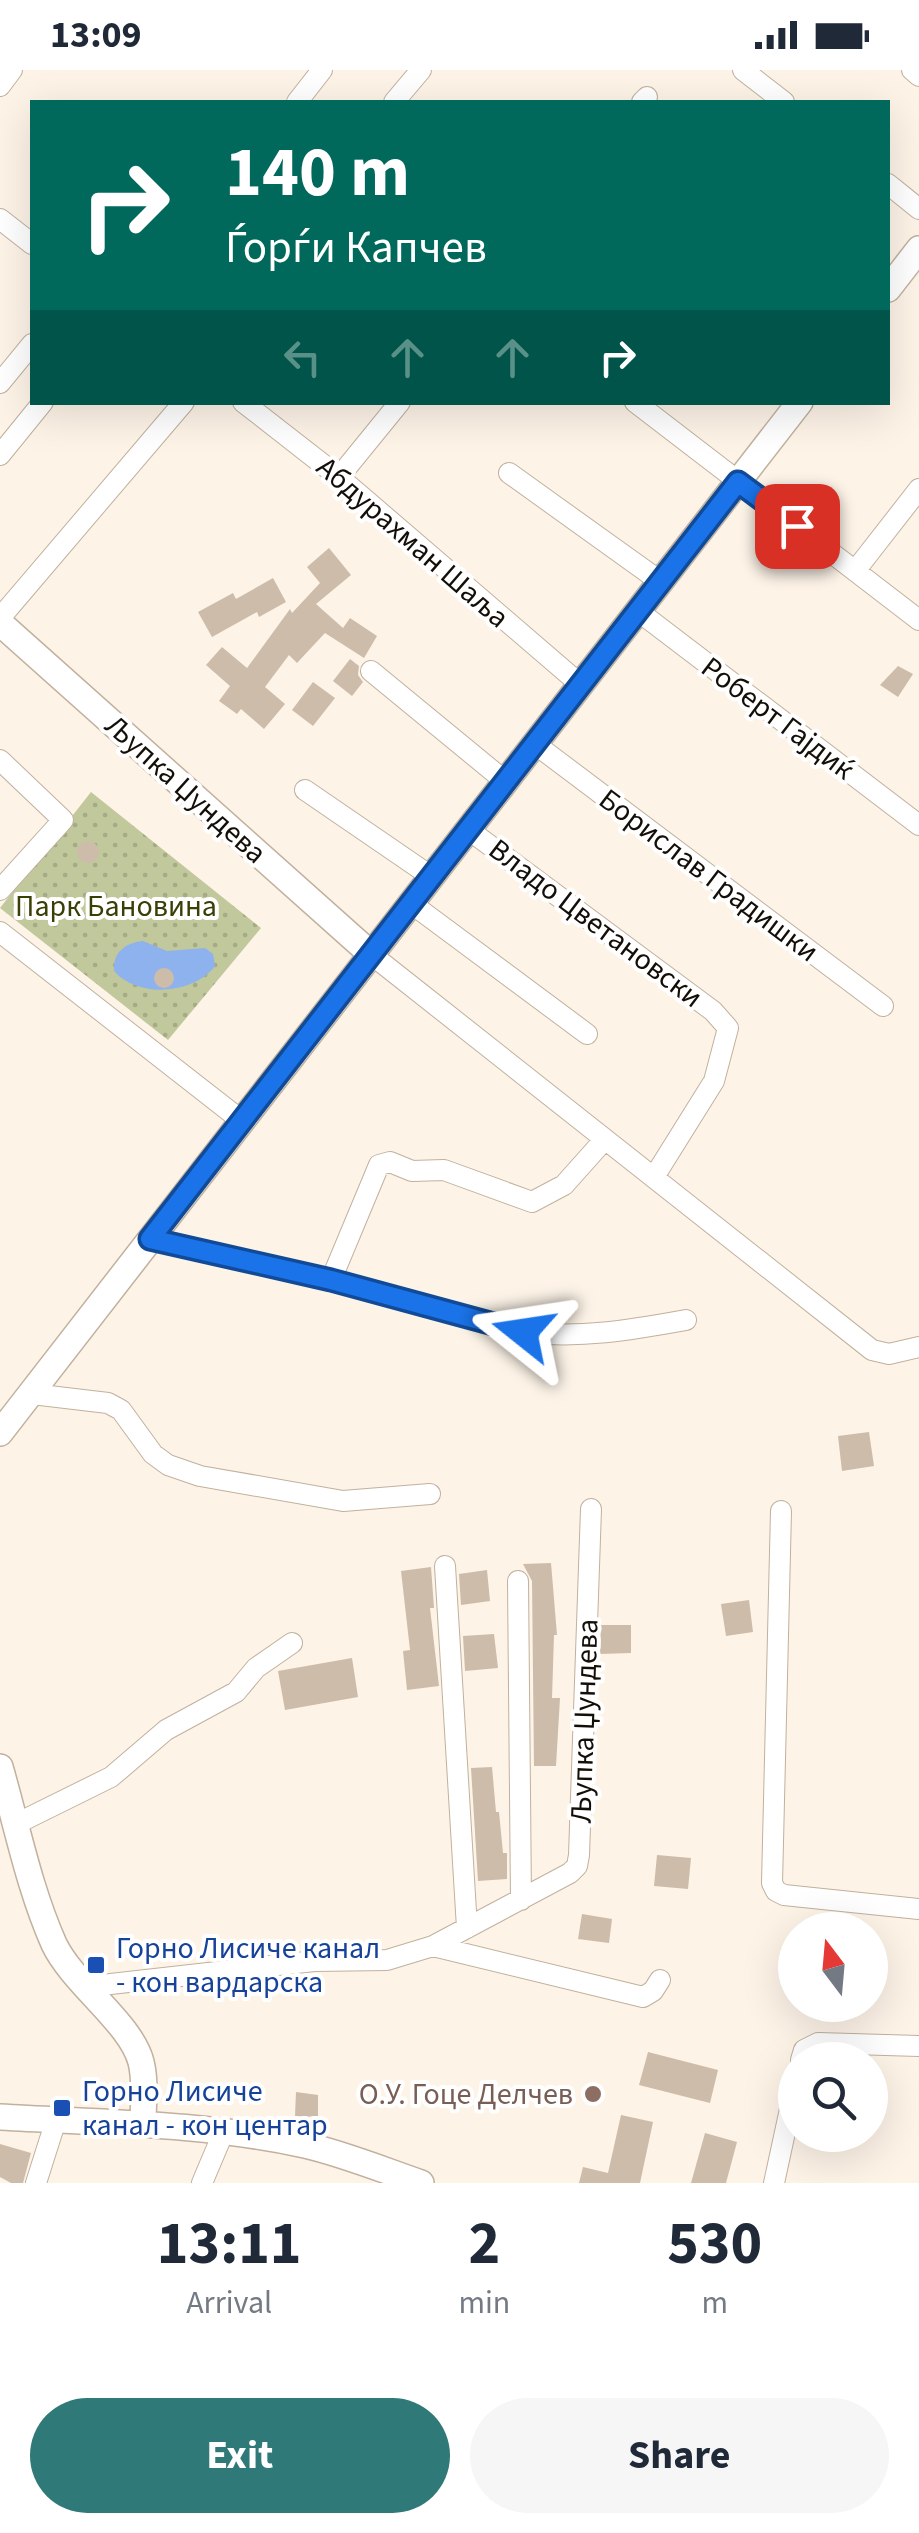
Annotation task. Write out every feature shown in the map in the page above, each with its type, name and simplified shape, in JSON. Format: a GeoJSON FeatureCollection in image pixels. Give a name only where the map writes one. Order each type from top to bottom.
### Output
{"type":"FeatureCollection","features":[{"type":"Feature","properties":{"kind":"street"},"geometry":{"type":"LineString","coordinates":[[0,86],[12,70]]}},
{"type":"Feature","properties":{"kind":"street"},"geometry":{"type":"LineString","coordinates":[[299,100],[322,70]]}},
{"type":"Feature","properties":{"kind":"street"},"geometry":{"type":"LineString","coordinates":[[396,100],[421,70]]}},
{"type":"Feature","properties":{"kind":"street"},"geometry":{"type":"LineString","coordinates":[[744,70],[782,100]]}},
{"type":"Feature","properties":{"kind":"street"},"geometry":{"type":"LineString","coordinates":[[912,70],[919,76]]}},
{"type":"Feature","properties":{"kind":"street"},"geometry":{"type":"LineString","coordinates":[[890,186],[919,209]]}},
{"type":"Feature","properties":{"kind":"street"},"geometry":{"type":"LineString","coordinates":[[0,220],[30,242]]}},
{"type":"Feature","properties":{"kind":"street"},"geometry":{"type":"LineString","coordinates":[[890,286],[919,249]]}},
{"type":"Feature","properties":{"kind":"street"},"geometry":{"type":"LineString","coordinates":[[0,383],[30,346]]}},
{"type":"Feature","properties":{"kind":"street"},"geometry":{"type":"LineString","coordinates":[[0,455],[40,405]]}},
{"type":"Feature","properties":{"kind":"street"},"geometry":{"type":"LineString","coordinates":[[0,620],[181,405]]}},
{"type":"Feature","properties":{"kind":"street","name":"Абдурахман Шаља"},"geometry":{"type":"LineString","coordinates":[[247,405],[339,478],[581,686]]}},
{"type":"Feature","properties":{"kind":"street"},"geometry":{"type":"LineString","coordinates":[[339,478],[398,405]]}},
{"type":"Feature","properties":{"kind":"street"},"geometry":{"type":"LineString","coordinates":[[639,405],[919,620]]}},
{"type":"Feature","properties":{"kind":"street"},"geometry":{"type":"LineString","coordinates":[[0,1432],[798,405]]}},
{"type":"Feature","properties":{"kind":"street"},"geometry":{"type":"LineString","coordinates":[[509,473],[661,582]]}},
{"type":"Feature","properties":{"kind":"street"},"geometry":{"type":"LineString","coordinates":[[855,571],[919,488]]}},
{"type":"Feature","properties":{"kind":"street","name":"Роберт Гајдиќ"},"geometry":{"type":"LineString","coordinates":[[638,612],[919,824]]}},
{"type":"Feature","properties":{"kind":"street","name":"Љупка Џундева"},"geometry":{"type":"LineString","coordinates":[[0,620],[372,955]]}},
{"type":"Feature","properties":{"kind":"street"},"geometry":{"type":"LineString","coordinates":[[371,671],[506,782]]}},
{"type":"Feature","properties":{"kind":"street","name":"Борислав Градишки"},"geometry":{"type":"LineString","coordinates":[[535,744],[883,1006]]}},
{"type":"Feature","properties":{"kind":"street"},"geometry":{"type":"LineString","coordinates":[[0,760],[63,820],[0,890]]}},
{"type":"Feature","properties":{"kind":"street"},"geometry":{"type":"LineString","coordinates":[[306,790],[432,877]]}},
{"type":"Feature","properties":{"kind":"street","name":"Владо Цветановски"},"geometry":{"type":"LineString","coordinates":[[469,830],[713,1010],[728,1028],[714,1080],[654,1177]]}},
{"type":"Feature","properties":{"kind":"street"},"geometry":{"type":"LineString","coordinates":[[412,904],[587,1034]]}},
{"type":"Feature","properties":{"kind":"street"},"geometry":{"type":"LineString","coordinates":[[0,932],[242,1121]]}},
{"type":"Feature","properties":{"kind":"street"},"geometry":{"type":"LineString","coordinates":[[372,955],[872,1350],[889,1354],[919,1347]]}},
{"type":"Feature","properties":{"kind":"street"},"geometry":{"type":"LineString","coordinates":[[331,1280],[379,1165],[390,1162],[412,1171],[444,1170],[532,1202],[564,1185],[606,1139]]}},
{"type":"Feature","properties":{"kind":"street"},"geometry":{"type":"LineString","coordinates":[[150,1239],[331,1280],[523,1332],[555,1336],[620,1333],[686,1320]]}},
{"type":"Feature","properties":{"kind":"street"},"geometry":{"type":"LineString","coordinates":[[32,1394],[108,1402],[120,1410],[153,1454],[168,1465],[200,1476],[344,1502],[430,1494]]}},
{"type":"Feature","properties":{"kind":"street","name":"Љупка Џундева"},"geometry":{"type":"LineString","coordinates":[[84,1987],[297,1962],[387,1960],[432,1946],[570,1873],[577,1866],[579,1855],[590,1508]]}},
{"type":"Feature","properties":{"kind":"street"},"geometry":{"type":"LineString","coordinates":[[781,1511],[772,1883],[784,1895],[919,1909]]}},
{"type":"Feature","properties":{"kind":"street"},"geometry":{"type":"LineString","coordinates":[[445,1566],[466,1928]]}},
{"type":"Feature","properties":{"kind":"street","name":"Љупка Џундева"},"geometry":{"type":"LineString","coordinates":[[518,1581],[521,1900]]}},
{"type":"Feature","properties":{"kind":"street"},"geometry":{"type":"LineString","coordinates":[[16,1824],[112,1777],[166,1730],[236,1692],[256,1668],[292,1644]]}},
{"type":"Feature","properties":{"kind":"street"},"geometry":{"type":"LineString","coordinates":[[0,1767],[34,1888],[56,1947],[132,2043],[140,2060],[143,2123]]}},
{"type":"Feature","properties":{"kind":"street","name":"Љупка Џундева"},"geometry":{"type":"LineString","coordinates":[[432,1946],[643,1997],[660,1980]]}},
{"type":"Feature","properties":{"kind":"street"},"geometry":{"type":"LineString","coordinates":[[888,2045],[919,2046]]}},
{"type":"Feature","properties":{"kind":"street"},"geometry":{"type":"LineString","coordinates":[[0,2117],[224,2131],[308,2146],[421,2183]]}},
{"type":"Feature","properties":{"kind":"street"},"geometry":{"type":"LineString","coordinates":[[36,2183],[56,2120]]}},
{"type":"Feature","properties":{"kind":"street"},"geometry":{"type":"LineString","coordinates":[[202,2183],[224,2131]]}},
{"type":"Feature","properties":{"kind":"street"},"geometry":{"type":"LineString","coordinates":[[774,2183],[781,2152]]}},
{"type":"Feature","properties":{"kind":"green space","name":"Парк Бановина"},"geometry":{"type":"Polygon","coordinates":[[[91,792],[261,928],[168,1040],[0,908],[91,792]]]}},
{"type":"Feature","properties":{"kind":"water"},"geometry":{"type":"Polygon","coordinates":[[[143,941],[167,951],[205,948],[213,954],[215,966],[194,983],[180,987],[166,990],[137,986],[114,971],[114,964],[121,950],[143,941]]]}},
{"type":"Feature","properties":{"kind":"building"},"geometry":{"type":"Polygon","coordinates":[[[329,548],[351,575],[316,604],[343,628],[350,618],[377,636],[364,658],[325,633],[297,663],[289,655],[265,687],[285,704],[264,729],[241,709],[237,714],[219,701],[230,686],[206,665],[222,647],[247,668],[290,609],[292,613],[320,583],[307,567],[329,548]]]}},
{"type":"Feature","properties":{"kind":"building"},"geometry":{"type":"Polygon","coordinates":[[[273,578],[286,602],[259,617],[257,612],[212,637],[198,612],[233,593],[236,599],[273,578]]]}},
{"type":"Feature","properties":{"kind":"building"},"geometry":{"type":"Polygon","coordinates":[[[350,659],[359,666],[358,675],[363,682],[352,696],[333,681],[350,659]]]}},
{"type":"Feature","properties":{"kind":"building"},"geometry":{"type":"Polygon","coordinates":[[[898,666],[913,674],[898,697],[880,685],[898,666]]]}},
{"type":"Feature","properties":{"kind":"building"},"geometry":{"type":"Polygon","coordinates":[[[313,682],[335,698],[313,726],[292,710],[313,682]]]}},
{"type":"Feature","properties":{"kind":"building"},"geometry":{"type":"Polygon","coordinates":[[[84,841],[92,841],[99,852],[92,863],[84,863],[77,856],[77,848],[84,841]]]}},
{"type":"Feature","properties":{"kind":"building"},"geometry":{"type":"Polygon","coordinates":[[[164,968],[174,978],[164,988],[154,978],[164,968]]]}},
{"type":"Feature","properties":{"kind":"building"},"geometry":{"type":"Polygon","coordinates":[[[869,1432],[874,1466],[842,1471],[838,1436],[869,1432]]]}},
{"type":"Feature","properties":{"kind":"building"},"geometry":{"type":"Polygon","coordinates":[[[551,1563],[557,1635],[552,1698],[560,1698],[556,1766],[534,1766],[532,1581],[523,1564],[551,1563]]]}},
{"type":"Feature","properties":{"kind":"building"},"geometry":{"type":"Polygon","coordinates":[[[431,1567],[434,1608],[430,1608],[439,1686],[407,1690],[403,1651],[410,1650],[401,1571],[431,1567]]]}},
{"type":"Feature","properties":{"kind":"building"},"geometry":{"type":"Polygon","coordinates":[[[487,1570],[490,1601],[461,1605],[459,1574],[487,1570]]]}},
{"type":"Feature","properties":{"kind":"building"},"geometry":{"type":"Polygon","coordinates":[[[749,1600],[753,1632],[726,1636],[721,1604],[749,1600]]]}},
{"type":"Feature","properties":{"kind":"building"},"geometry":{"type":"Polygon","coordinates":[[[601,1625],[631,1625],[631,1653],[600,1654],[601,1625]]]}},
{"type":"Feature","properties":{"kind":"building"},"geometry":{"type":"Polygon","coordinates":[[[494,1634],[498,1668],[465,1671],[463,1636],[494,1634]]]}},
{"type":"Feature","properties":{"kind":"building"},"geometry":{"type":"Polygon","coordinates":[[[352,1658],[358,1697],[285,1710],[278,1671],[352,1658]]]}},
{"type":"Feature","properties":{"kind":"building"},"geometry":{"type":"Polygon","coordinates":[[[492,1767],[503,1853],[507,1853],[507,1879],[478,1881],[471,1768],[492,1767]]]}},
{"type":"Feature","properties":{"kind":"building"},"geometry":{"type":"Polygon","coordinates":[[[657,1855],[691,1858],[688,1889],[654,1886],[657,1855]]]}},
{"type":"Feature","properties":{"kind":"building"},"geometry":{"type":"Polygon","coordinates":[[[582,1914],[612,1919],[609,1943],[578,1939],[582,1914]]]}},
{"type":"Feature","properties":{"kind":"building"},"geometry":{"type":"Polygon","coordinates":[[[648,2052],[718,2070],[710,2103],[639,2085],[648,2052]]]}},
{"type":"Feature","properties":{"kind":"building"},"geometry":{"type":"Polygon","coordinates":[[[296,2092],[318,2095],[318,2117],[295,2116],[296,2092]]]}},
{"type":"Feature","properties":{"kind":"building"},"geometry":{"type":"Polygon","coordinates":[[[621,2115],[653,2122],[640,2183],[579,2183],[583,2167],[608,2173],[621,2115]]]}},
{"type":"Feature","properties":{"kind":"building"},"geometry":{"type":"Polygon","coordinates":[[[705,2133],[737,2142],[726,2183],[691,2183],[705,2133]]]}},
{"type":"Feature","properties":{"kind":"building"},"geometry":{"type":"Polygon","coordinates":[[[0,2144],[31,2153],[23,2183],[11,2183],[0,2177],[0,2144]]]}},
{"type":"Feature","properties":{"kind":"place","name":"Горно Лисиче канал - кон вардарска"},"geometry":{"type":"Point","coordinates":[96,1965]}},
{"type":"Feature","properties":{"kind":"place","name":"О.У. Гоце Делчев"},"geometry":{"type":"Point","coordinates":[593,2094]}},
{"type":"Feature","properties":{"kind":"place","name":"Горно Лисиче канал - кон центар"},"geometry":{"type":"Point","coordinates":[62,2108]}},
{"type":"Feature","properties":{"kind":"route"},"geometry":{"type":"LineString","coordinates":[[523,1332],[331,1280],[150,1239],[738,482],[797,526]]}}]}
